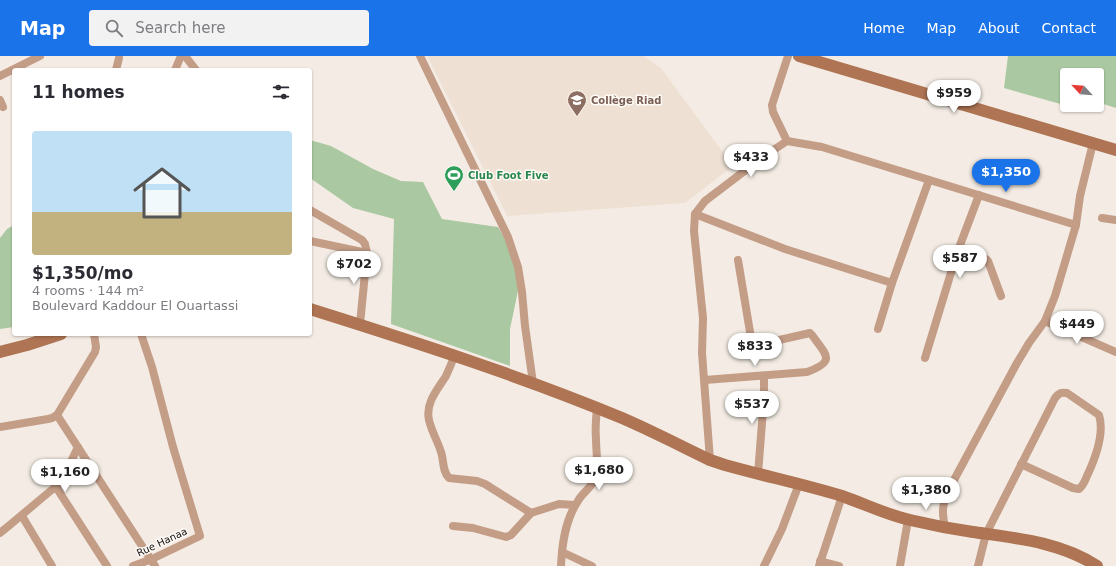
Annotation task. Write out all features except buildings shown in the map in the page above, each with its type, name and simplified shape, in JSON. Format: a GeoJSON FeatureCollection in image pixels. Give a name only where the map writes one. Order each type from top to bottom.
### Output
{"type":"FeatureCollection","features":[{"type":"Feature","properties":{"kind":"street"},"geometry":{"type":"LineString","coordinates":[[176,68],[182,56]]}},
{"type":"Feature","properties":{"kind":"street"},"geometry":{"type":"LineString","coordinates":[[185,56],[194,68]]}},
{"type":"Feature","properties":{"kind":"street"},"geometry":{"type":"LineString","coordinates":[[420,56],[508,238],[518,267],[533,384]]}},
{"type":"Feature","properties":{"kind":"street"},"geometry":{"type":"LineString","coordinates":[[787,141],[773,112],[772,105],[788,56]]}},
{"type":"Feature","properties":{"kind":"street"},"geometry":{"type":"LineString","coordinates":[[798,56],[1116,150]]}},
{"type":"Feature","properties":{"kind":"street"},"geometry":{"type":"LineString","coordinates":[[16,68],[37,57]]}},
{"type":"Feature","properties":{"kind":"street"},"geometry":{"type":"LineString","coordinates":[[116,68],[119,58]]}},
{"type":"Feature","properties":{"kind":"street"},"geometry":{"type":"LineString","coordinates":[[0,76],[12,70]]}},
{"type":"Feature","properties":{"kind":"street"},"geometry":{"type":"LineString","coordinates":[[710,460],[702,352],[703,318],[694,231],[695,214],[705,200],[763,156],[787,141],[822,147],[1076,225]]}},
{"type":"Feature","properties":{"kind":"street"},"geometry":{"type":"LineString","coordinates":[[945,527],[942,511],[947,493],[1023,352],[1045,321],[1055,296],[1076,225],[1080,196],[1093,143]]}},
{"type":"Feature","properties":{"kind":"street"},"geometry":{"type":"LineString","coordinates":[[878,329],[892,283],[929,180]]}},
{"type":"Feature","properties":{"kind":"street"},"geometry":{"type":"LineString","coordinates":[[925,358],[958,250],[978,195]]}},
{"type":"Feature","properties":{"kind":"street"},"geometry":{"type":"LineString","coordinates":[[312,211],[362,240],[365,244],[367,253],[360,324]]}},
{"type":"Feature","properties":{"kind":"street"},"geometry":{"type":"LineString","coordinates":[[695,214],[785,248],[892,283]]}},
{"type":"Feature","properties":{"kind":"street"},"geometry":{"type":"LineString","coordinates":[[1102,218],[1116,220]]}},
{"type":"Feature","properties":{"kind":"street"},"geometry":{"type":"LineString","coordinates":[[312,241],[367,253]]}},
{"type":"Feature","properties":{"kind":"street"},"geometry":{"type":"LineString","coordinates":[[958,250],[988,261],[1000,296]]}},
{"type":"Feature","properties":{"kind":"street"},"geometry":{"type":"LineString","coordinates":[[705,380],[807,372],[826,362],[826,356],[810,333],[757,345],[752,344],[738,260]]}},
{"type":"Feature","properties":{"kind":"street"},"geometry":{"type":"LineString","coordinates":[[312,310],[360,324],[454,356],[597,408],[631,422],[710,460],[842,496],[885,513],[908,520],[1051,546],[1076,554],[1097,566]]}},
{"type":"Feature","properties":{"kind":"street"},"geometry":{"type":"LineString","coordinates":[[1045,321],[1116,352]]}},
{"type":"Feature","properties":{"kind":"street"},"geometry":{"type":"LineString","coordinates":[[0,352],[55,336]]}},
{"type":"Feature","properties":{"kind":"street"},"geometry":{"type":"LineString","coordinates":[[0,427],[48,419],[57,415],[95,352],[96,347],[94,336]]}},
{"type":"Feature","properties":{"kind":"street","name":"Rue Hanaa"},"geometry":{"type":"LineString","coordinates":[[133,566],[154,562],[200,536],[152,367],[142,336]]}},
{"type":"Feature","properties":{"kind":"street"},"geometry":{"type":"LineString","coordinates":[[454,356],[450,367],[431,399],[428,414],[431,427],[443,457],[446,475],[449,478],[477,481],[485,484],[531,514]]}},
{"type":"Feature","properties":{"kind":"street"},"geometry":{"type":"LineString","coordinates":[[758,474],[764,397],[764,376]]}},
{"type":"Feature","properties":{"kind":"street"},"geometry":{"type":"LineString","coordinates":[[978,566],[986,534],[1052,405],[1060,393],[1067,393],[1099,415],[1101,421],[1096,455],[1083,485],[1079,489],[1072,488],[1022,464]]}},
{"type":"Feature","properties":{"kind":"street"},"geometry":{"type":"LineString","coordinates":[[561,566],[564,536],[567,524],[575,505],[582,494],[592,484],[597,467],[597,408]]}},
{"type":"Feature","properties":{"kind":"street"},"geometry":{"type":"LineString","coordinates":[[57,415],[154,562]]}},
{"type":"Feature","properties":{"kind":"street"},"geometry":{"type":"LineString","coordinates":[[0,533],[61,482],[78,447]]}},
{"type":"Feature","properties":{"kind":"street"},"geometry":{"type":"LineString","coordinates":[[764,566],[782,529],[799,484]]}},
{"type":"Feature","properties":{"kind":"street"},"geometry":{"type":"LineString","coordinates":[[56,487],[107,566]]}},
{"type":"Feature","properties":{"kind":"street"},"geometry":{"type":"LineString","coordinates":[[839,566],[819,563],[842,496]]}},
{"type":"Feature","properties":{"kind":"street"},"geometry":{"type":"LineString","coordinates":[[453,526],[473,528],[506,537],[511,535],[531,514],[559,504],[575,505]]}},
{"type":"Feature","properties":{"kind":"street"},"geometry":{"type":"LineString","coordinates":[[22,516],[52,566]]}},
{"type":"Feature","properties":{"kind":"street"},"geometry":{"type":"LineString","coordinates":[[900,566],[908,520]]}},
{"type":"Feature","properties":{"kind":"street"},"geometry":{"type":"LineString","coordinates":[[562,552],[592,566]]}},
{"type":"Feature","properties":{"kind":"shaded area","name":"Collège Riad"},"geometry":{"type":"Polygon","coordinates":[[[427,56],[643,56],[661,68],[733,166],[685,203],[507,216],[427,56]]]}},
{"type":"Feature","properties":{"kind":"green space"},"geometry":{"type":"Polygon","coordinates":[[[1008,56],[1116,56],[1116,108],[1104,104],[1104,68],[1060,68],[1060,104],[1004,88],[1008,56]]]}},
{"type":"Feature","properties":{"kind":"green space"},"geometry":{"type":"Polygon","coordinates":[[[312,141],[331,146],[373,169],[401,181],[423,182],[442,219],[498,227],[510,247],[519,286],[510,329],[510,366],[391,324],[394,219],[353,208],[312,179],[312,141]]]}},
{"type":"Feature","properties":{"kind":"green space"},"geometry":{"type":"Polygon","coordinates":[[[12,226],[12,327],[0,329],[0,238],[7,229],[12,226]]]}},
{"type":"Feature","properties":{"kind":"place","name":"Collège Riad"},"geometry":{"type":"Point","coordinates":[577,117]}},
{"type":"Feature","properties":{"kind":"place","name":"Club Foot Five"},"geometry":{"type":"Point","coordinates":[454,192]}}]}
